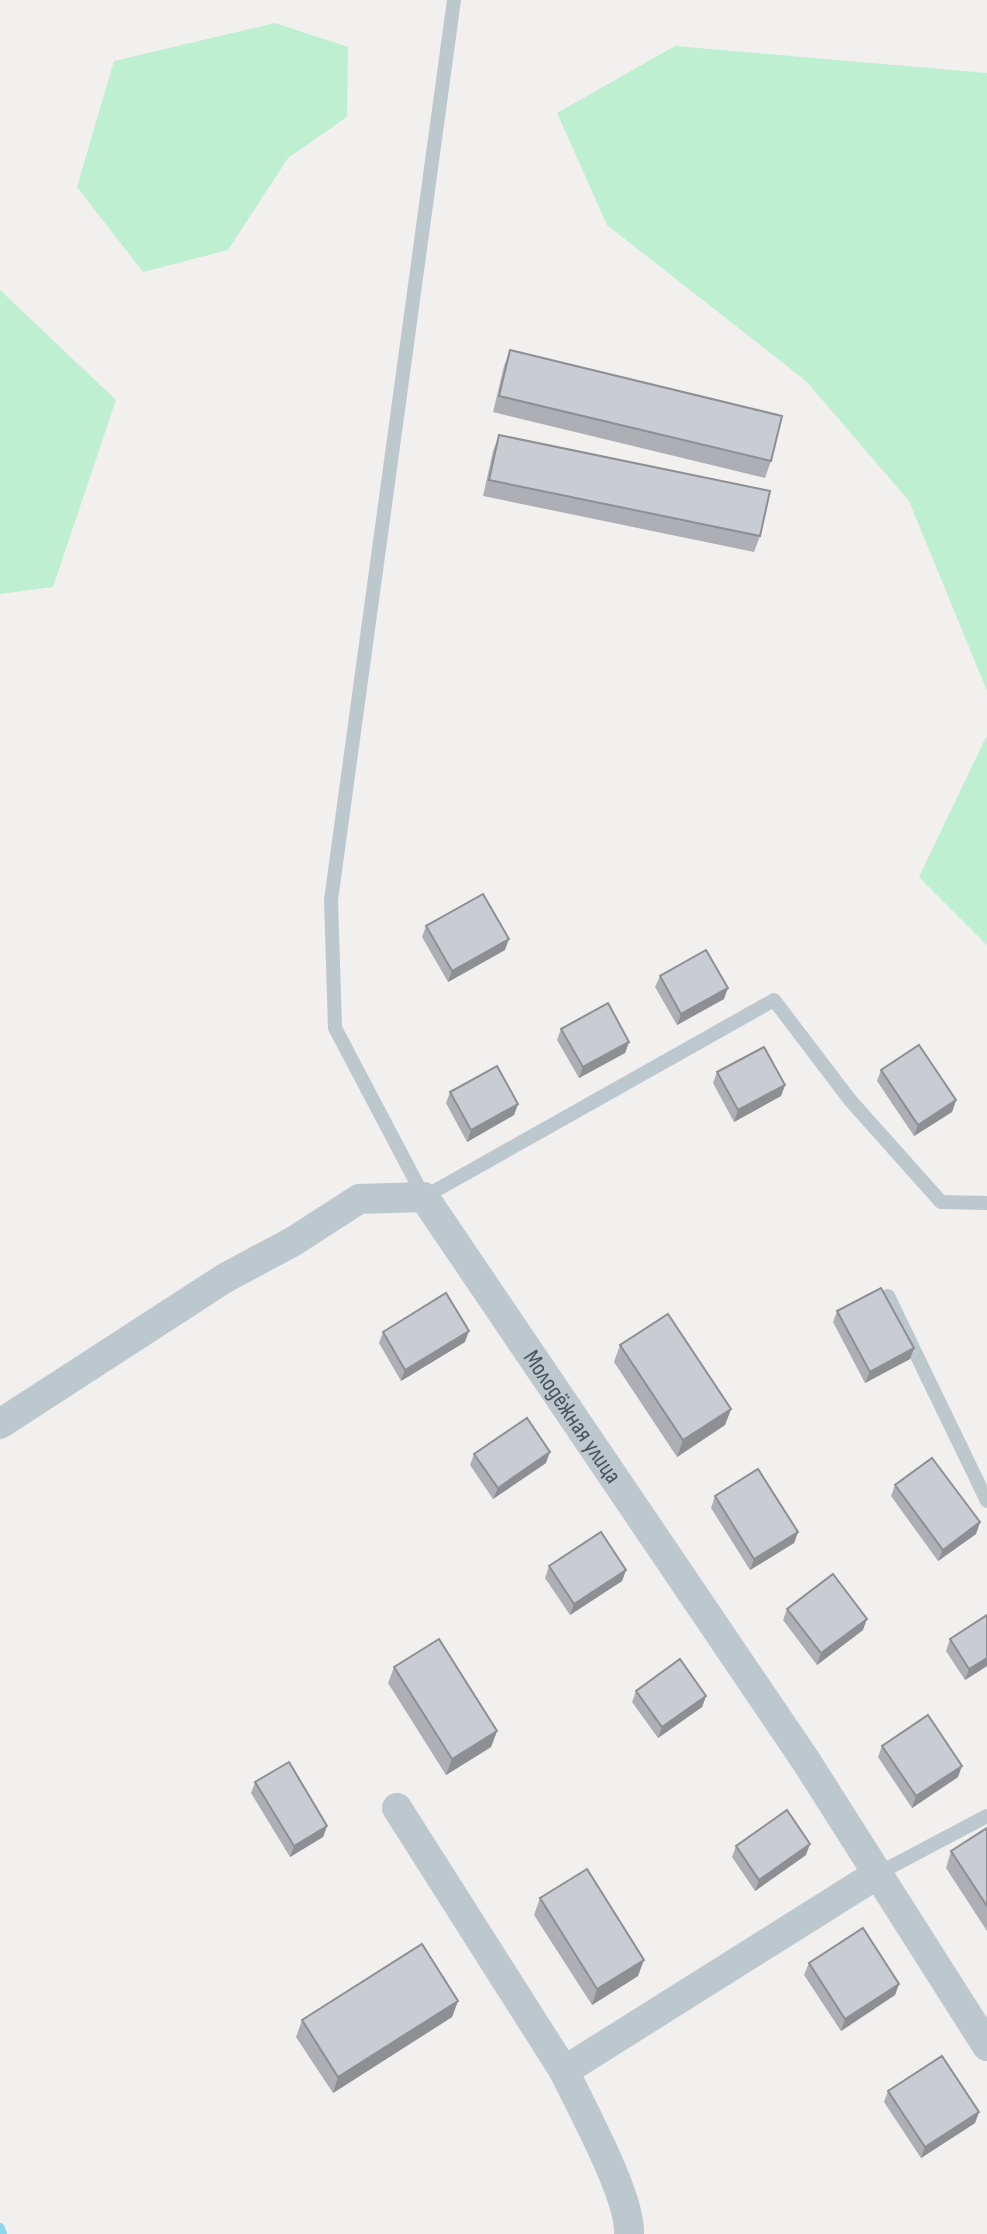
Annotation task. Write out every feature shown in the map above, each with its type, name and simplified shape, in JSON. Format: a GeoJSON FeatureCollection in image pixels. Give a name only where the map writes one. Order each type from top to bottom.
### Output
{"type":"FeatureCollection","features":[{"type":"Feature","properties":{"kind":"street"},"geometry":{"type":"LineString","coordinates":[[0,1424],[225,1278],[294,1241],[359,1199],[424,1197]]}},
{"type":"Feature","properties":{"kind":"street","name":"Молодёжная улица"},"geometry":{"type":"LineString","coordinates":[[424,1197],[879,1873],[987,2046]]}},
{"type":"Feature","properties":{"kind":"street"},"geometry":{"type":"LineString","coordinates":[[397,1808],[564,2071],[621,2193],[630,2220],[629,2234]]}},
{"type":"Feature","properties":{"kind":"street"},"geometry":{"type":"LineString","coordinates":[[564,2071],[879,1873]]}},
{"type":"Feature","properties":{"kind":"lane"},"geometry":{"type":"LineString","coordinates":[[454,0],[331,900],[335,1028],[424,1197],[774,1000],[850,1100],[941,1202],[987,1203]]}},
{"type":"Feature","properties":{"kind":"lane"},"geometry":{"type":"LineString","coordinates":[[888,1296],[987,1501]]}},
{"type":"Feature","properties":{"kind":"lane"},"geometry":{"type":"LineString","coordinates":[[879,1873],[987,1816]]}},
{"type":"Feature","properties":{"kind":"green space"},"geometry":{"type":"Polygon","coordinates":[[[275,23],[348,47],[347,117],[288,158],[228,250],[143,272],[77,187],[114,61],[275,23]]]}},
{"type":"Feature","properties":{"kind":"green space"},"geometry":{"type":"Polygon","coordinates":[[[675,46],[987,73],[987,691],[909,501],[806,381],[607,225],[557,113],[675,46]]]}},
{"type":"Feature","properties":{"kind":"green space"},"geometry":{"type":"Polygon","coordinates":[[[0,290],[116,400],[53,587],[0,594],[0,290]]]}},
{"type":"Feature","properties":{"kind":"green space"},"geometry":{"type":"Polygon","coordinates":[[[987,735],[987,945],[919,877],[987,735]]]}},
{"type":"Feature","properties":{"kind":"building"},"geometry":{"type":"Polygon","coordinates":[[[510,350],[782,416],[771,461],[499,396],[510,350]]]}},
{"type":"Feature","properties":{"kind":"building"},"geometry":{"type":"Polygon","coordinates":[[[499,435],[770,491],[760,536],[489,480],[499,435]]]}},
{"type":"Feature","properties":{"kind":"building"},"geometry":{"type":"Polygon","coordinates":[[[483,894],[509,939],[452,971],[426,926],[483,894]]]}},
{"type":"Feature","properties":{"kind":"building"},"geometry":{"type":"Polygon","coordinates":[[[706,950],[728,988],[681,1014],[660,976],[706,950]]]}},
{"type":"Feature","properties":{"kind":"building"},"geometry":{"type":"Polygon","coordinates":[[[608,1003],[629,1042],[583,1067],[561,1029],[608,1003]]]}},
{"type":"Feature","properties":{"kind":"building"},"geometry":{"type":"Polygon","coordinates":[[[919,1045],[956,1100],[918,1125],[881,1070],[919,1045]]]}},
{"type":"Feature","properties":{"kind":"building"},"geometry":{"type":"Polygon","coordinates":[[[764,1047],[785,1085],[738,1110],[717,1072],[764,1047]]]}},
{"type":"Feature","properties":{"kind":"building"},"geometry":{"type":"Polygon","coordinates":[[[497,1066],[518,1104],[471,1130],[450,1092],[497,1066]]]}},
{"type":"Feature","properties":{"kind":"building"},"geometry":{"type":"Polygon","coordinates":[[[881,1288],[914,1348],[870,1372],[837,1311],[881,1288]]]}},
{"type":"Feature","properties":{"kind":"building"},"geometry":{"type":"Polygon","coordinates":[[[446,1293],[469,1331],[405,1370],[383,1332],[446,1293]]]}},
{"type":"Feature","properties":{"kind":"building"},"geometry":{"type":"Polygon","coordinates":[[[668,1314],[731,1409],[683,1440],[620,1345],[668,1314]]]}},
{"type":"Feature","properties":{"kind":"building"},"geometry":{"type":"Polygon","coordinates":[[[527,1418],[550,1452],[498,1488],[474,1454],[527,1418]]]}},
{"type":"Feature","properties":{"kind":"building"},"geometry":{"type":"Polygon","coordinates":[[[932,1458],[980,1522],[943,1550],[895,1485],[932,1458]]]}},
{"type":"Feature","properties":{"kind":"building"},"geometry":{"type":"Polygon","coordinates":[[[758,1469],[798,1532],[754,1559],[715,1496],[758,1469]]]}},
{"type":"Feature","properties":{"kind":"building"},"geometry":{"type":"Polygon","coordinates":[[[601,1532],[626,1570],[574,1604],[549,1566],[601,1532]]]}},
{"type":"Feature","properties":{"kind":"building"},"geometry":{"type":"Polygon","coordinates":[[[833,1574],[867,1619],[821,1653],[787,1609],[833,1574]]]}},
{"type":"Feature","properties":{"kind":"building"},"geometry":{"type":"Polygon","coordinates":[[[987,1615],[987,1658],[969,1669],[950,1639],[987,1615]]]}},
{"type":"Feature","properties":{"kind":"building"},"geometry":{"type":"Polygon","coordinates":[[[439,1639],[497,1731],[452,1759],[394,1667],[439,1639]]]}},
{"type":"Feature","properties":{"kind":"building"},"geometry":{"type":"Polygon","coordinates":[[[680,1659],[706,1696],[662,1727],[636,1691],[680,1659]]]}},
{"type":"Feature","properties":{"kind":"building"},"geometry":{"type":"Polygon","coordinates":[[[928,1715],[962,1766],[916,1796],[882,1746],[928,1715]]]}},
{"type":"Feature","properties":{"kind":"building"},"geometry":{"type":"Polygon","coordinates":[[[289,1762],[327,1826],[294,1846],[255,1782],[289,1762]]]}},
{"type":"Feature","properties":{"kind":"building"},"geometry":{"type":"Polygon","coordinates":[[[787,1810],[810,1844],[759,1880],[736,1846],[787,1810]]]}},
{"type":"Feature","properties":{"kind":"building"},"geometry":{"type":"Polygon","coordinates":[[[987,1828],[987,1906],[951,1851],[987,1828]]]}},
{"type":"Feature","properties":{"kind":"building"},"geometry":{"type":"Polygon","coordinates":[[[587,1869],[644,1960],[597,1989],[540,1898],[587,1869]]]}},
{"type":"Feature","properties":{"kind":"building"},"geometry":{"type":"Polygon","coordinates":[[[863,1928],[899,1984],[845,2019],[809,1963],[863,1928]]]}},
{"type":"Feature","properties":{"kind":"building"},"geometry":{"type":"Polygon","coordinates":[[[422,1944],[458,2001],[338,2077],[302,2020],[422,1944]]]}},
{"type":"Feature","properties":{"kind":"building"},"geometry":{"type":"Polygon","coordinates":[[[942,2056],[979,2112],[925,2147],[888,2091],[942,2056]]]}},
{"type":"Feature","properties":{"kind":"waterway"},"geometry":{"type":"LineString","coordinates":[[0,2228],[2,2234]]}}]}
